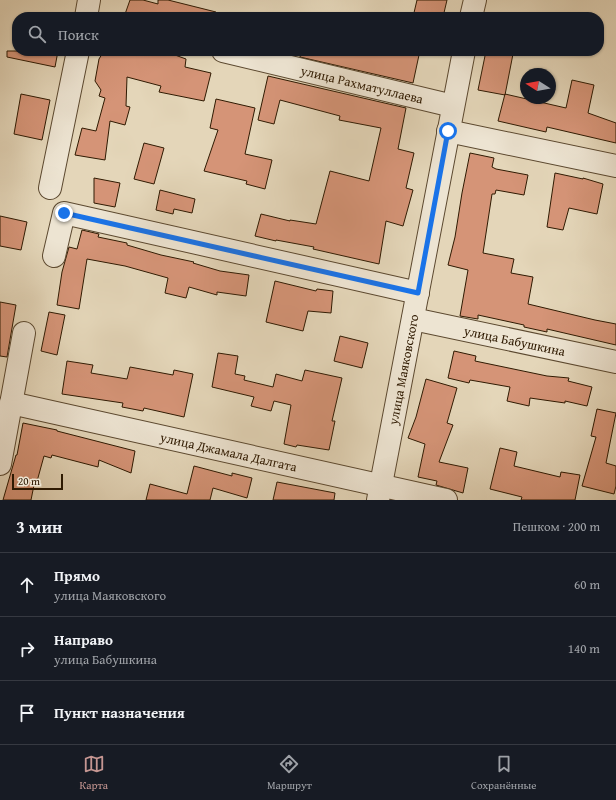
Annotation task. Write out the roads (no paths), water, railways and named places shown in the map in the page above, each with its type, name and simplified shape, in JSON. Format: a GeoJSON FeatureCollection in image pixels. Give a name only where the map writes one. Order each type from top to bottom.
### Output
{"type":"FeatureCollection","features":[{"type":"Feature","properties":{"kind":"street"},"geometry":{"type":"LineString","coordinates":[[87,12],[90,0]]}},
{"type":"Feature","properties":{"kind":"street"},"geometry":{"type":"LineString","coordinates":[[472,12],[475,0]]}},
{"type":"Feature","properties":{"kind":"street"},"geometry":{"type":"LineString","coordinates":[[50,188],[77,56]]}},
{"type":"Feature","properties":{"kind":"street","name":"улица Рахматуллаева"},"geometry":{"type":"LineString","coordinates":[[244,56],[453,106]]}},
{"type":"Feature","properties":{"kind":"street","name":"улица Маяковского"},"geometry":{"type":"LineString","coordinates":[[379,492],[463,56]]}},
{"type":"Feature","properties":{"kind":"street"},"geometry":{"type":"LineString","coordinates":[[448,131],[616,166]]}},
{"type":"Feature","properties":{"kind":"street"},"geometry":{"type":"LineString","coordinates":[[54,256],[64,213],[418,293]]}},
{"type":"Feature","properties":{"kind":"street","name":"улица Бабушкина"},"geometry":{"type":"LineString","coordinates":[[413,319],[616,362]]}},
{"type":"Feature","properties":{"kind":"street"},"geometry":{"type":"LineString","coordinates":[[0,464],[24,333]]}},
{"type":"Feature","properties":{"kind":"street","name":"улица Джамала Далгата"},"geometry":{"type":"LineString","coordinates":[[11,403],[379,492],[446,500]]}}]}
